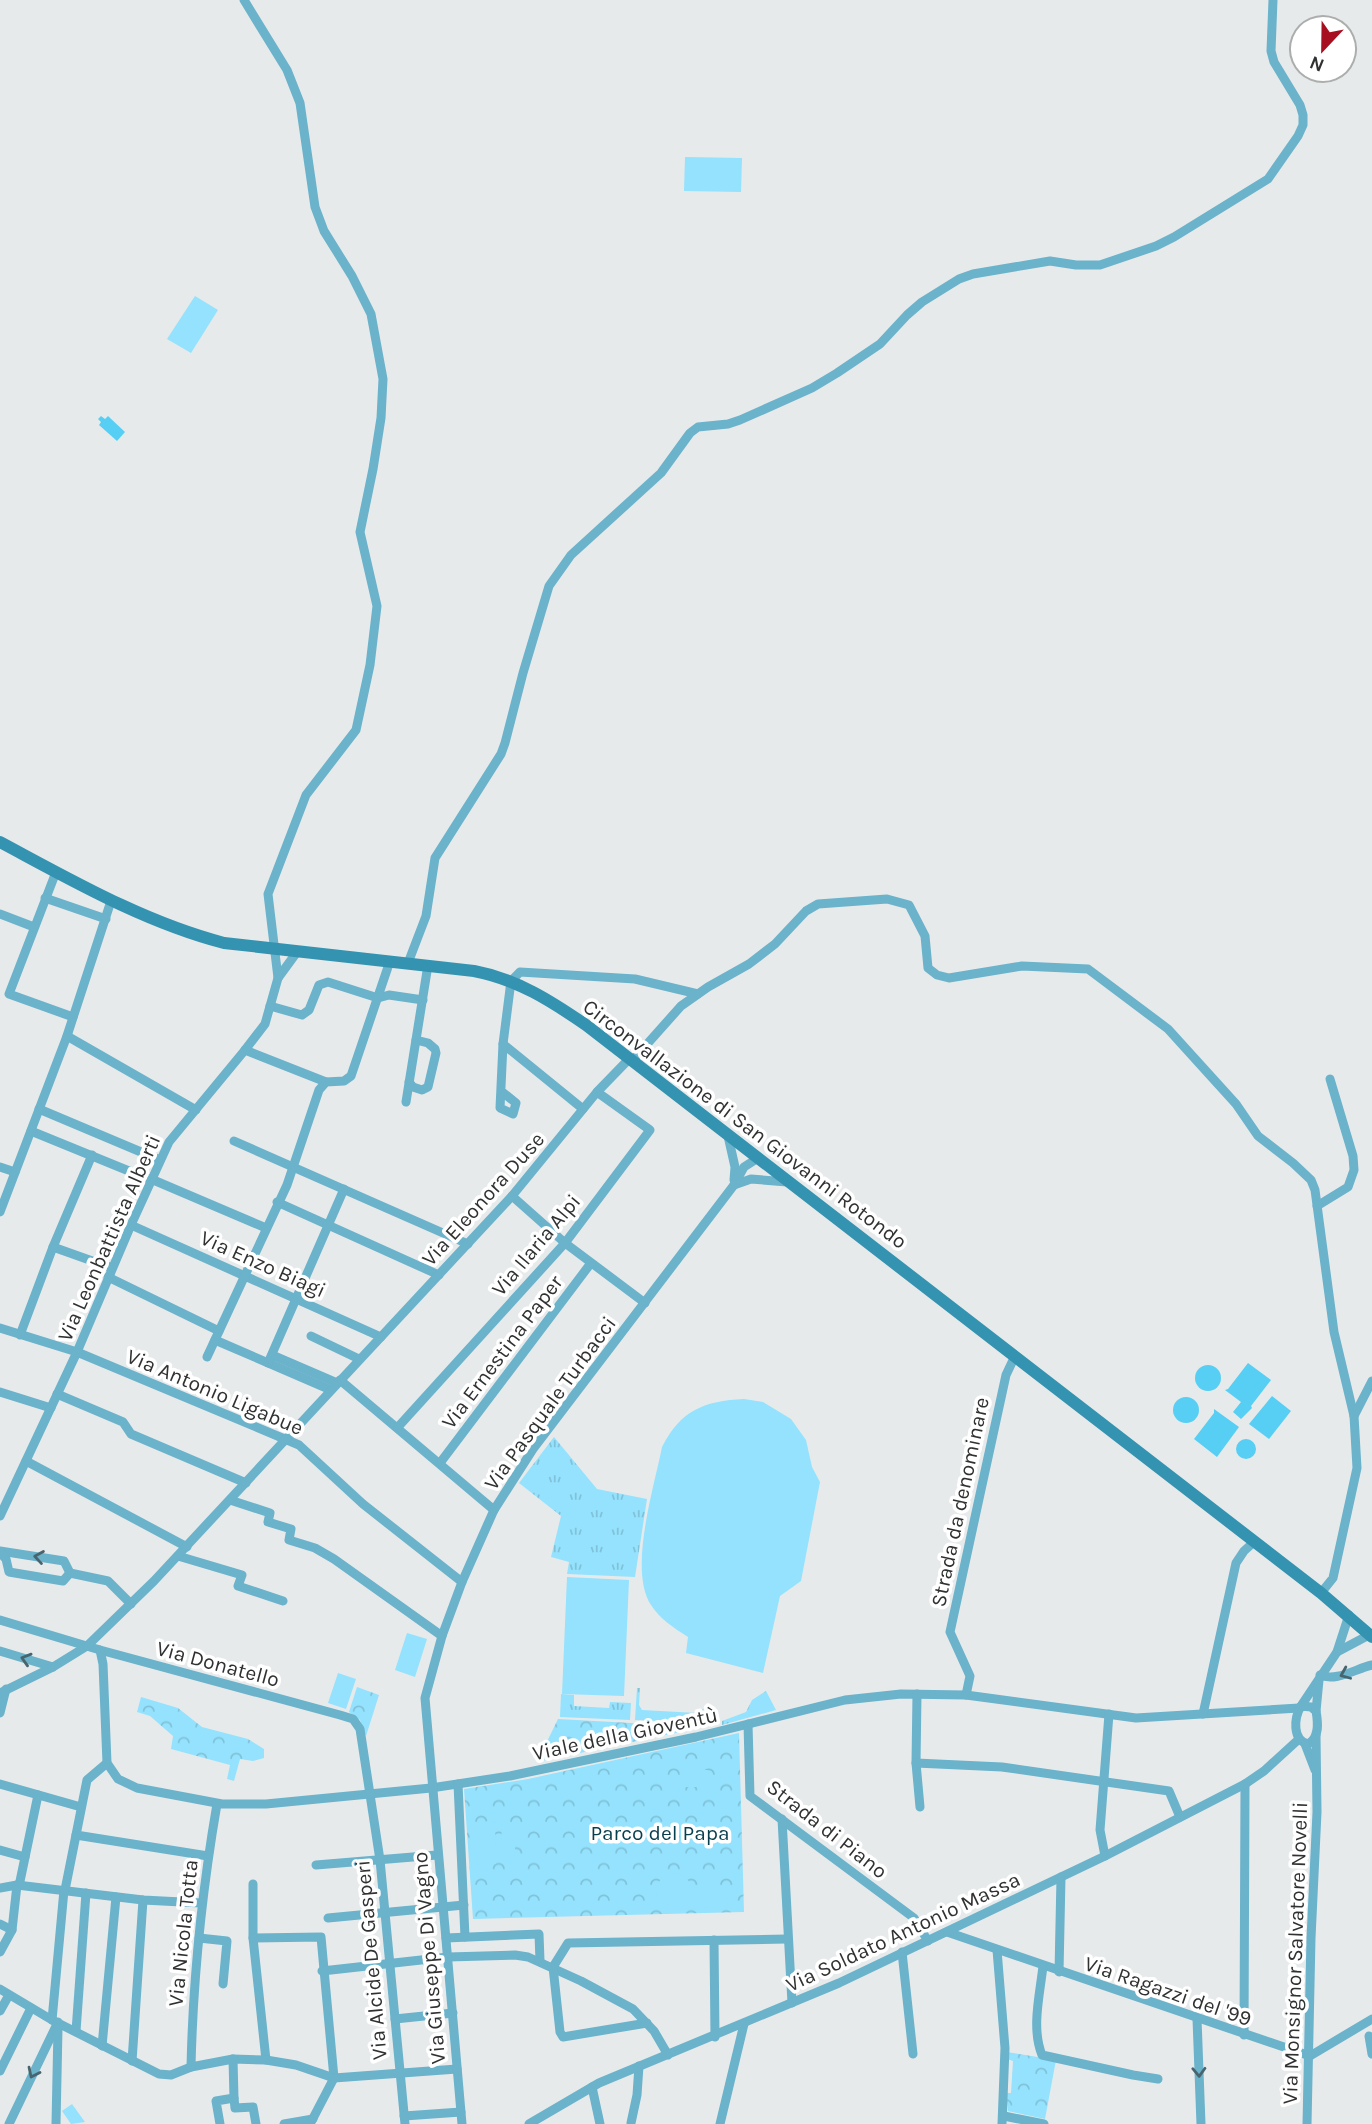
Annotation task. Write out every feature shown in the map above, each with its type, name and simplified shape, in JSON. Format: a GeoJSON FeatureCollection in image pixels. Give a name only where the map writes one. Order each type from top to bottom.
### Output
{"type":"FeatureCollection","features":[{"type":"Feature","properties":{"kind":"main road","name":"Circonvallazione di San Giovanni Rotondo"},"geometry":{"type":"LineString","coordinates":[[0,842],[111,901],[164,926],[192,935],[224,943],[275,950],[479,972],[511,981],[555,1004],[727,1133],[1255,1541],[1349,1615],[1371,1636]]}},
{"type":"Feature","properties":{"kind":"street","name":"Via Leonbattista Alberti"},"geometry":{"type":"LineString","coordinates":[[0,1516],[77,1352],[160,1160],[177,1131],[264,1024],[278,978],[268,894],[306,795],[356,730],[370,666],[376,606],[360,532],[381,418],[383,380],[371,314],[352,276],[324,231],[315,207],[300,103],[287,70],[244,0]]}},
{"type":"Feature","properties":{"kind":"street"},"geometry":{"type":"LineString","coordinates":[[408,963],[426,916],[435,858],[501,754],[513,719],[544,598],[571,555],[661,473],[690,433],[698,427],[740,421],[813,388],[880,344],[922,302],[959,279],[972,274],[1050,261],[1100,265],[1174,237],[1268,179],[1303,125],[1300,105],[1273,62],[1273,0]]}},
{"type":"Feature","properties":{"kind":"street"},"geometry":{"type":"LineString","coordinates":[[56,872],[4,992],[74,1017]]}},
{"type":"Feature","properties":{"kind":"street"},"geometry":{"type":"LineString","coordinates":[[45,898],[106,919]]}},
{"type":"Feature","properties":{"kind":"street","name":"Via Eleonora Duse"},"geometry":{"type":"LineString","coordinates":[[3,1691],[53,1667],[88,1646],[187,1547],[468,1244],[512,1196],[597,1092],[681,1006],[750,964],[775,944],[806,911],[818,904],[887,899],[909,905],[925,936],[928,968],[937,975],[949,978],[1022,966],[1088,969],[1168,1030],[1236,1104],[1258,1136],[1311,1180],[1315,1190],[1334,1332],[1354,1416],[1357,1468],[1334,1578],[1321,1593]]}},
{"type":"Feature","properties":{"kind":"street"},"geometry":{"type":"LineString","coordinates":[[0,1212],[74,1017],[111,901]]}},
{"type":"Feature","properties":{"kind":"street"},"geometry":{"type":"LineString","coordinates":[[0,914],[34,927]]}},
{"type":"Feature","properties":{"kind":"street"},"geometry":{"type":"LineString","coordinates":[[278,978],[298,952]]}},
{"type":"Feature","properties":{"kind":"street"},"geometry":{"type":"LineString","coordinates":[[245,1050],[326,1082],[344,1081],[351,1076],[390,961]]}},
{"type":"Feature","properties":{"kind":"street"},"geometry":{"type":"LineString","coordinates":[[406,1102],[428,965]]}},
{"type":"Feature","properties":{"kind":"street"},"geometry":{"type":"LineString","coordinates":[[501,1091],[503,1044],[511,981],[520,972],[635,979],[698,994]]}},
{"type":"Feature","properties":{"kind":"street"},"geometry":{"type":"LineString","coordinates":[[270,1006],[302,1015],[309,1010],[319,985],[328,982],[378,998],[389,995],[423,1000]]}},
{"type":"Feature","properties":{"kind":"street"},"geometry":{"type":"LineString","coordinates":[[67,1035],[196,1110]]}},
{"type":"Feature","properties":{"kind":"street"},"geometry":{"type":"LineString","coordinates":[[409,1082],[417,1089],[428,1087],[436,1054],[435,1049],[428,1043],[416,1040]]}},
{"type":"Feature","properties":{"kind":"street"},"geometry":{"type":"LineString","coordinates":[[503,1044],[583,1109]]}},
{"type":"Feature","properties":{"kind":"street"},"geometry":{"type":"LineString","coordinates":[[1317,1206],[1348,1187],[1354,1170],[1353,1156],[1330,1079]]}},
{"type":"Feature","properties":{"kind":"street"},"geometry":{"type":"LineString","coordinates":[[207,1357],[294,1167],[319,1090],[326,1082]]}},
{"type":"Feature","properties":{"kind":"street","name":"Via Ilaria Alpi"},"geometry":{"type":"LineString","coordinates":[[398,1427],[565,1243],[650,1130],[597,1092]]}},
{"type":"Feature","properties":{"kind":"street"},"geometry":{"type":"LineString","coordinates":[[39,1109],[160,1160]]}},
{"type":"Feature","properties":{"kind":"street"},"geometry":{"type":"LineString","coordinates":[[31,1131],[266,1228]]}},
{"type":"Feature","properties":{"kind":"street"},"geometry":{"type":"LineString","coordinates":[[727,1133],[736,1167],[734,1185],[751,1179],[776,1179],[791,1183]]}},
{"type":"Feature","properties":{"kind":"street"},"geometry":{"type":"LineString","coordinates":[[234,1141],[468,1244]]}},
{"type":"Feature","properties":{"kind":"street"},"geometry":{"type":"LineString","coordinates":[[20,1335],[92,1155]]}},
{"type":"Feature","properties":{"kind":"street","name":"Via Pasquale Turbacci"},"geometry":{"type":"LineString","coordinates":[[431,1788],[425,1698],[442,1636],[462,1582],[494,1510],[533,1449],[734,1185],[751,1172],[758,1157]]}},
{"type":"Feature","properties":{"kind":"street"},"geometry":{"type":"LineString","coordinates":[[0,1167],[15,1172]]}},
{"type":"Feature","properties":{"kind":"street"},"geometry":{"type":"LineString","coordinates":[[270,1359],[344,1189]]}},
{"type":"Feature","properties":{"kind":"street"},"geometry":{"type":"LineString","coordinates":[[512,1196],[565,1243],[645,1303]]}},
{"type":"Feature","properties":{"kind":"street"},"geometry":{"type":"LineString","coordinates":[[277,1202],[439,1275]]}},
{"type":"Feature","properties":{"kind":"street","name":"Via Enzo Biagi"},"geometry":{"type":"LineString","coordinates":[[131,1225],[381,1337]]}},
{"type":"Feature","properties":{"kind":"street"},"geometry":{"type":"LineString","coordinates":[[53,1247],[110,1272],[217,1335],[336,1384],[398,1427],[494,1510]]}},
{"type":"Feature","properties":{"kind":"street","name":"Via Ernestina Paper"},"geometry":{"type":"LineString","coordinates":[[440,1463],[591,1263]]}},
{"type":"Feature","properties":{"kind":"street","name":"Via Antonio Ligabue"},"geometry":{"type":"LineString","coordinates":[[0,1328],[77,1352],[299,1445],[363,1504],[462,1582]]}},
{"type":"Feature","properties":{"kind":"street"},"geometry":{"type":"LineString","coordinates":[[311,1336],[359,1360]]}},
{"type":"Feature","properties":{"kind":"street","name":"Strada da denominare"},"geometry":{"type":"LineString","coordinates":[[966,1695],[970,1676],[950,1632],[1006,1375],[1015,1356]]}},
{"type":"Feature","properties":{"kind":"street"},"geometry":{"type":"LineString","coordinates":[[1354,1416],[1372,1381]]}},
{"type":"Feature","properties":{"kind":"street"},"geometry":{"type":"LineString","coordinates":[[0,1392],[51,1408]]}},
{"type":"Feature","properties":{"kind":"street"},"geometry":{"type":"LineString","coordinates":[[57,1394],[123,1422],[131,1434],[246,1483]]}},
{"type":"Feature","properties":{"kind":"street"},"geometry":{"type":"LineString","coordinates":[[26,1461],[187,1547]]}},
{"type":"Feature","properties":{"kind":"street"},"geometry":{"type":"LineString","coordinates":[[230,1500],[270,1513],[268,1522],[291,1529],[289,1540],[315,1548],[442,1636]]}},
{"type":"Feature","properties":{"kind":"street"},"geometry":{"type":"LineString","coordinates":[[1203,1714],[1236,1563],[1255,1541]]}},
{"type":"Feature","properties":{"kind":"street"},"geometry":{"type":"LineString","coordinates":[[0,1552],[6,1559],[9,1572],[63,1581],[69,1573]]}},
{"type":"Feature","properties":{"kind":"street"},"geometry":{"type":"LineString","coordinates":[[0,1552],[64,1561],[69,1573]]}},
{"type":"Feature","properties":{"kind":"street"},"geometry":{"type":"LineString","coordinates":[[178,1556],[242,1575],[239,1586],[283,1601]]}},
{"type":"Feature","properties":{"kind":"street"},"geometry":{"type":"LineString","coordinates":[[69,1573],[108,1581],[131,1604]]}},
{"type":"Feature","properties":{"kind":"street"},"geometry":{"type":"LineString","coordinates":[[1273,1709],[1282,1712],[1296,1723],[1300,1707],[1338,1652],[1349,1615]]}},
{"type":"Feature","properties":{"kind":"street","name":"Via Donatello"},"geometry":{"type":"LineString","coordinates":[[0,1620],[353,1719],[360,1729],[371,1794]]}},
{"type":"Feature","properties":{"kind":"street"},"geometry":{"type":"LineString","coordinates":[[1338,1652],[1371,1636]]}},
{"type":"Feature","properties":{"kind":"street"},"geometry":{"type":"LineString","coordinates":[[56,2124],[55,2021],[64,1890],[87,1780],[107,1763],[103,1664],[100,1650]]}},
{"type":"Feature","properties":{"kind":"street"},"geometry":{"type":"LineString","coordinates":[[0,1651],[53,1667]]}},
{"type":"Feature","properties":{"kind":"street"},"geometry":{"type":"LineString","coordinates":[[1320,1675],[1335,1678],[1354,1669],[1372,1665]]}},
{"type":"Feature","properties":{"kind":"street","name":"Via Monsignor Salvatore Novelli"},"geometry":{"type":"LineString","coordinates":[[1307,2124],[1318,1782],[1316,1711],[1320,1675]]}},
{"type":"Feature","properties":{"kind":"street"},"geometry":{"type":"LineString","coordinates":[[0,1713],[3,1691]]}},
{"type":"Feature","properties":{"kind":"street"},"geometry":{"type":"LineString","coordinates":[[917,1695],[916,1763],[920,1807]]}},
{"type":"Feature","properties":{"kind":"street","name":"Viale della Gioventù"},"geometry":{"type":"LineString","coordinates":[[107,1763],[118,1779],[137,1788],[217,1804],[253,1805],[431,1788],[510,1776],[845,1700],[966,1695],[1136,1718],[1300,1707]]}},
{"type":"Feature","properties":{"kind":"street"},"geometry":{"type":"LineString","coordinates":[[1300,1707],[1311,1707],[1316,1711]]}},
{"type":"Feature","properties":{"kind":"street"},"geometry":{"type":"LineString","coordinates":[[1105,1856],[1100,1830],[1109,1714]]}},
{"type":"Feature","properties":{"kind":"street","name":"Via Monsignor Salvatore Novelli"},"geometry":{"type":"LineString","coordinates":[[1296,1723],[1318,1782]]}},
{"type":"Feature","properties":{"kind":"street","name":"Strada di Piano"},"geometry":{"type":"LineString","coordinates":[[748,1724],[750,1796],[914,1918],[928,1941]]}},
{"type":"Feature","properties":{"kind":"street","name":"Via Soldato Antonio Massa"},"geometry":{"type":"LineString","coordinates":[[529,2124],[592,2087],[839,1983],[1105,1856],[1245,1784],[1302,1742],[1312,1742],[1316,1735]]}},
{"type":"Feature","properties":{"kind":"street"},"geometry":{"type":"LineString","coordinates":[[916,1763],[1002,1767],[1169,1791],[1180,1817]]}},
{"type":"Feature","properties":{"kind":"street"},"geometry":{"type":"LineString","coordinates":[[0,1784],[81,1807]]}},
{"type":"Feature","properties":{"kind":"street"},"geometry":{"type":"LineString","coordinates":[[458,1784],[465,1937]]}},
{"type":"Feature","properties":{"kind":"street"},"geometry":{"type":"LineString","coordinates":[[1244,2035],[1245,1784]]}},
{"type":"Feature","properties":{"kind":"street","name":"Via Giuseppe Di Vagno"},"geometry":{"type":"LineString","coordinates":[[431,1788],[462,2124]]}},
{"type":"Feature","properties":{"kind":"street","name":"Via Alcide De Gasperi"},"geometry":{"type":"LineString","coordinates":[[371,1794],[386,1913],[405,2120]]}},
{"type":"Feature","properties":{"kind":"street"},"geometry":{"type":"LineString","coordinates":[[0,1952],[12,1930],[18,1885],[38,1796]]}},
{"type":"Feature","properties":{"kind":"street","name":"Via Nicola Totta"},"geometry":{"type":"LineString","coordinates":[[191,2067],[192,2005],[201,1903],[217,1804]]}},
{"type":"Feature","properties":{"kind":"street"},"geometry":{"type":"LineString","coordinates":[[782,1819],[792,2003]]}},
{"type":"Feature","properties":{"kind":"street"},"geometry":{"type":"LineString","coordinates":[[76,1835],[208,1856]]}},
{"type":"Feature","properties":{"kind":"street"},"geometry":{"type":"LineString","coordinates":[[0,1850],[25,1857]]}},
{"type":"Feature","properties":{"kind":"street"},"geometry":{"type":"LineString","coordinates":[[316,1865],[438,1854]]}},
{"type":"Feature","properties":{"kind":"street"},"geometry":{"type":"LineString","coordinates":[[1059,1972],[1061,1877]]}},
{"type":"Feature","properties":{"kind":"street"},"geometry":{"type":"LineString","coordinates":[[253,1884],[253,1938],[266,2060]]}},
{"type":"Feature","properties":{"kind":"street"},"geometry":{"type":"LineString","coordinates":[[0,1888],[18,1885],[143,1900],[201,1903]]}},
{"type":"Feature","properties":{"kind":"street"},"geometry":{"type":"LineString","coordinates":[[76,2031],[86,1893]]}},
{"type":"Feature","properties":{"kind":"street"},"geometry":{"type":"LineString","coordinates":[[102,2046],[116,1897]]}},
{"type":"Feature","properties":{"kind":"street"},"geometry":{"type":"LineString","coordinates":[[131,2061],[143,1900]]}},
{"type":"Feature","properties":{"kind":"street"},"geometry":{"type":"LineString","coordinates":[[328,1918],[464,1905]]}},
{"type":"Feature","properties":{"kind":"street"},"geometry":{"type":"LineString","coordinates":[[0,1924],[12,1930]]}},
{"type":"Feature","properties":{"kind":"street","name":"Via Ragazzi del '99"},"geometry":{"type":"LineString","coordinates":[[947,1932],[1310,2056]]}},
{"type":"Feature","properties":{"kind":"street"},"geometry":{"type":"LineString","coordinates":[[446,1938],[539,1934],[540,1961]]}},
{"type":"Feature","properties":{"kind":"street"},"geometry":{"type":"LineString","coordinates":[[253,1938],[321,1937],[322,1971],[334,2078],[312,2122],[284,2124]]}},
{"type":"Feature","properties":{"kind":"street"},"geometry":{"type":"LineString","coordinates":[[199,1938],[227,1941],[223,1984]]}},
{"type":"Feature","properties":{"kind":"street"},"geometry":{"type":"LineString","coordinates":[[647,2023],[563,2037],[553,1967],[568,1943],[787,1939]]}},
{"type":"Feature","properties":{"kind":"street"},"geometry":{"type":"LineString","coordinates":[[713,1940],[715,2037]]}},
{"type":"Feature","properties":{"kind":"street"},"geometry":{"type":"LineString","coordinates":[[997,1950],[1005,2048],[1003,2120],[1044,2124]]}},
{"type":"Feature","properties":{"kind":"street"},"geometry":{"type":"LineString","coordinates":[[902,1952],[913,2054]]}},
{"type":"Feature","properties":{"kind":"street"},"geometry":{"type":"LineString","coordinates":[[322,1971],[448,1957],[516,1955],[540,1961],[633,2009],[654,2031],[668,2054]]}},
{"type":"Feature","properties":{"kind":"street"},"geometry":{"type":"LineString","coordinates":[[1043,1966],[1037,2016],[1038,2045],[1042,2055],[1133,2076],[1158,2078]]}},
{"type":"Feature","properties":{"kind":"street"},"geometry":{"type":"LineString","coordinates":[[0,1989],[30,2008],[159,2074],[170,2075],[191,2067],[233,2059],[266,2060],[334,2078],[457,2069]]}},
{"type":"Feature","properties":{"kind":"street"},"geometry":{"type":"LineString","coordinates":[[0,2011],[9,1995]]}},
{"type":"Feature","properties":{"kind":"street"},"geometry":{"type":"LineString","coordinates":[[0,2071],[30,2008]]}},
{"type":"Feature","properties":{"kind":"street"},"geometry":{"type":"LineString","coordinates":[[395,2019],[453,2013]]}},
{"type":"Feature","properties":{"kind":"street"},"geometry":{"type":"LineString","coordinates":[[1310,2056],[1372,2018]]}},
{"type":"Feature","properties":{"kind":"street"},"geometry":{"type":"LineString","coordinates":[[1197,2019],[1201,2124]]}},
{"type":"Feature","properties":{"kind":"street"},"geometry":{"type":"LineString","coordinates":[[9,2124],[55,2021]]}},
{"type":"Feature","properties":{"kind":"street"},"geometry":{"type":"LineString","coordinates":[[720,2124],[744,2024]]}},
{"type":"Feature","properties":{"kind":"street"},"geometry":{"type":"LineString","coordinates":[[1369,2036],[1372,2054]]}},
{"type":"Feature","properties":{"kind":"street"},"geometry":{"type":"LineString","coordinates":[[233,2059],[235,2108],[253,2107],[256,2124]]}},
{"type":"Feature","properties":{"kind":"street"},"geometry":{"type":"LineString","coordinates":[[631,2123],[639,2066]]}},
{"type":"Feature","properties":{"kind":"street"},"geometry":{"type":"LineString","coordinates":[[592,2087],[600,2124]]}},
{"type":"Feature","properties":{"kind":"street"},"geometry":{"type":"LineString","coordinates":[[220,2124],[216,2101],[234,2098]]}},
{"type":"Feature","properties":{"kind":"street"},"geometry":{"type":"LineString","coordinates":[[405,2120],[461,2112]]}},
{"type":"Feature","properties":{"kind":"green space"},"geometry":{"type":"Polygon","coordinates":[[[685,157],[742,158],[741,192],[684,191],[685,157]]]}},
{"type":"Feature","properties":{"kind":"green space"},"geometry":{"type":"Polygon","coordinates":[[[195,296],[218,310],[191,353],[167,339],[195,296]]]}},
{"type":"Feature","properties":{"kind":"green space"},"geometry":{"type":"Polygon","coordinates":[[[744,1399],[763,1402],[791,1419],[806,1440],[812,1467],[820,1482],[801,1581],[780,1596],[763,1673],[686,1653],[688,1637],[663,1619],[651,1605],[642,1571],[642,1550],[649,1506],[662,1447],[669,1434],[686,1416],[705,1405],[744,1399]]]}},
{"type":"Feature","properties":{"kind":"green space"},"geometry":{"type":"Polygon","coordinates":[[[554,1437],[597,1489],[647,1499],[635,1577],[567,1574],[569,1562],[551,1557],[561,1516],[519,1483],[554,1437]]]}},
{"type":"Feature","properties":{"kind":"green space"},"geometry":{"type":"Polygon","coordinates":[[[567,1577],[629,1580],[624,1696],[562,1694],[567,1577]]]}},
{"type":"Feature","properties":{"kind":"green space"},"geometry":{"type":"Polygon","coordinates":[[[407,1633],[427,1639],[415,1677],[395,1670],[407,1633]]]}},
{"type":"Feature","properties":{"kind":"green space"},"geometry":{"type":"Polygon","coordinates":[[[338,1673],[356,1679],[346,1709],[328,1703],[338,1673]]]}},
{"type":"Feature","properties":{"kind":"green space"},"geometry":{"type":"Polygon","coordinates":[[[357,1687],[379,1695],[366,1736],[360,1720],[349,1712],[357,1687]]]}},
{"type":"Feature","properties":{"kind":"green space"},"geometry":{"type":"Polygon","coordinates":[[[637,1688],[640,1688],[639,1705],[642,1710],[697,1713],[707,1706],[706,1723],[635,1720],[637,1688]]]}},
{"type":"Feature","properties":{"kind":"green space"},"geometry":{"type":"Polygon","coordinates":[[[766,1691],[776,1710],[722,1725],[722,1721],[746,1712],[752,1700],[766,1691]]]}},
{"type":"Feature","properties":{"kind":"green space"},"geometry":{"type":"Polygon","coordinates":[[[561,1694],[574,1695],[574,1706],[609,1708],[610,1702],[631,1703],[630,1720],[560,1717],[561,1694]]]}},
{"type":"Feature","properties":{"kind":"green space"},"geometry":{"type":"Polygon","coordinates":[[[141,1697],[178,1708],[202,1727],[248,1739],[264,1749],[264,1758],[253,1761],[240,1759],[234,1781],[227,1779],[230,1765],[171,1749],[173,1736],[150,1716],[137,1712],[141,1697]]]}},
{"type":"Feature","properties":{"kind":"green space"},"geometry":{"type":"Polygon","coordinates":[[[558,1719],[704,1727],[537,1762],[558,1719]]]}},
{"type":"Feature","properties":{"kind":"green space","name":"Parco del Papa"},"geometry":{"type":"Polygon","coordinates":[[[739,1733],[744,1912],[473,1919],[464,1789],[528,1779],[739,1733]]]}},
{"type":"Feature","properties":{"kind":"green space"},"geometry":{"type":"Polygon","coordinates":[[[683,1770],[708,1770],[709,1787],[684,1787],[683,1770]]]}},
{"type":"Feature","properties":{"kind":"green space"},"geometry":{"type":"Polygon","coordinates":[[[495,1821],[496,1864],[475,1865],[474,1822],[495,1821]]]}},
{"type":"Feature","properties":{"kind":"green space"},"geometry":{"type":"Polygon","coordinates":[[[515,1824],[515,1855],[503,1856],[501,1825],[515,1824]]]}},
{"type":"Feature","properties":{"kind":"green space"},"geometry":{"type":"Polygon","coordinates":[[[676,1873],[685,1877],[697,1890],[727,1890],[726,1906],[685,1908],[665,1904],[658,1899],[657,1886],[667,1874],[676,1873]]]}},
{"type":"Feature","properties":{"kind":"green space"},"geometry":{"type":"Polygon","coordinates":[[[1007,2052],[1056,2060],[1045,2119],[1008,2111],[1006,2093],[1011,2093],[1013,2061],[1007,2059],[1007,2052]]]}},
{"type":"Feature","properties":{"kind":"green space"},"geometry":{"type":"Polygon","coordinates":[[[72,2104],[85,2122],[71,2124],[62,2111],[72,2104]]]}},
{"type":"Feature","properties":{"kind":"shaded area"},"geometry":{"type":"Polygon","coordinates":[[[101,416],[105,419],[108,416],[125,432],[117,441],[99,425],[101,422],[98,419],[101,416]]]}},
{"type":"Feature","properties":{"kind":"shaded area"},"geometry":{"type":"Polygon","coordinates":[[[1248,1363],[1271,1380],[1241,1419],[1233,1412],[1241,1402],[1225,1390],[1248,1363]]]}},
{"type":"Feature","properties":{"kind":"shaded area"},"geometry":{"type":"Polygon","coordinates":[[[1208,1365],[1217,1369],[1221,1378],[1217,1387],[1208,1391],[1199,1387],[1195,1378],[1199,1369],[1208,1365]]]}},
{"type":"Feature","properties":{"kind":"shaded area"},"geometry":{"type":"Polygon","coordinates":[[[1272,1396],[1291,1411],[1269,1439],[1249,1424],[1272,1396]]]}},
{"type":"Feature","properties":{"kind":"shaded area"},"geometry":{"type":"Polygon","coordinates":[[[1186,1397],[1195,1401],[1199,1410],[1195,1419],[1186,1423],[1177,1419],[1173,1410],[1177,1401],[1186,1397]]]}},
{"type":"Feature","properties":{"kind":"shaded area"},"geometry":{"type":"Polygon","coordinates":[[[1214,1409],[1239,1427],[1217,1457],[1194,1439],[1214,1413],[1214,1409]]]}},
{"type":"Feature","properties":{"kind":"shaded area"},"geometry":{"type":"Polygon","coordinates":[[[1246,1439],[1253,1442],[1256,1449],[1253,1456],[1246,1459],[1239,1456],[1236,1449],[1239,1442],[1246,1439]]]}}]}
